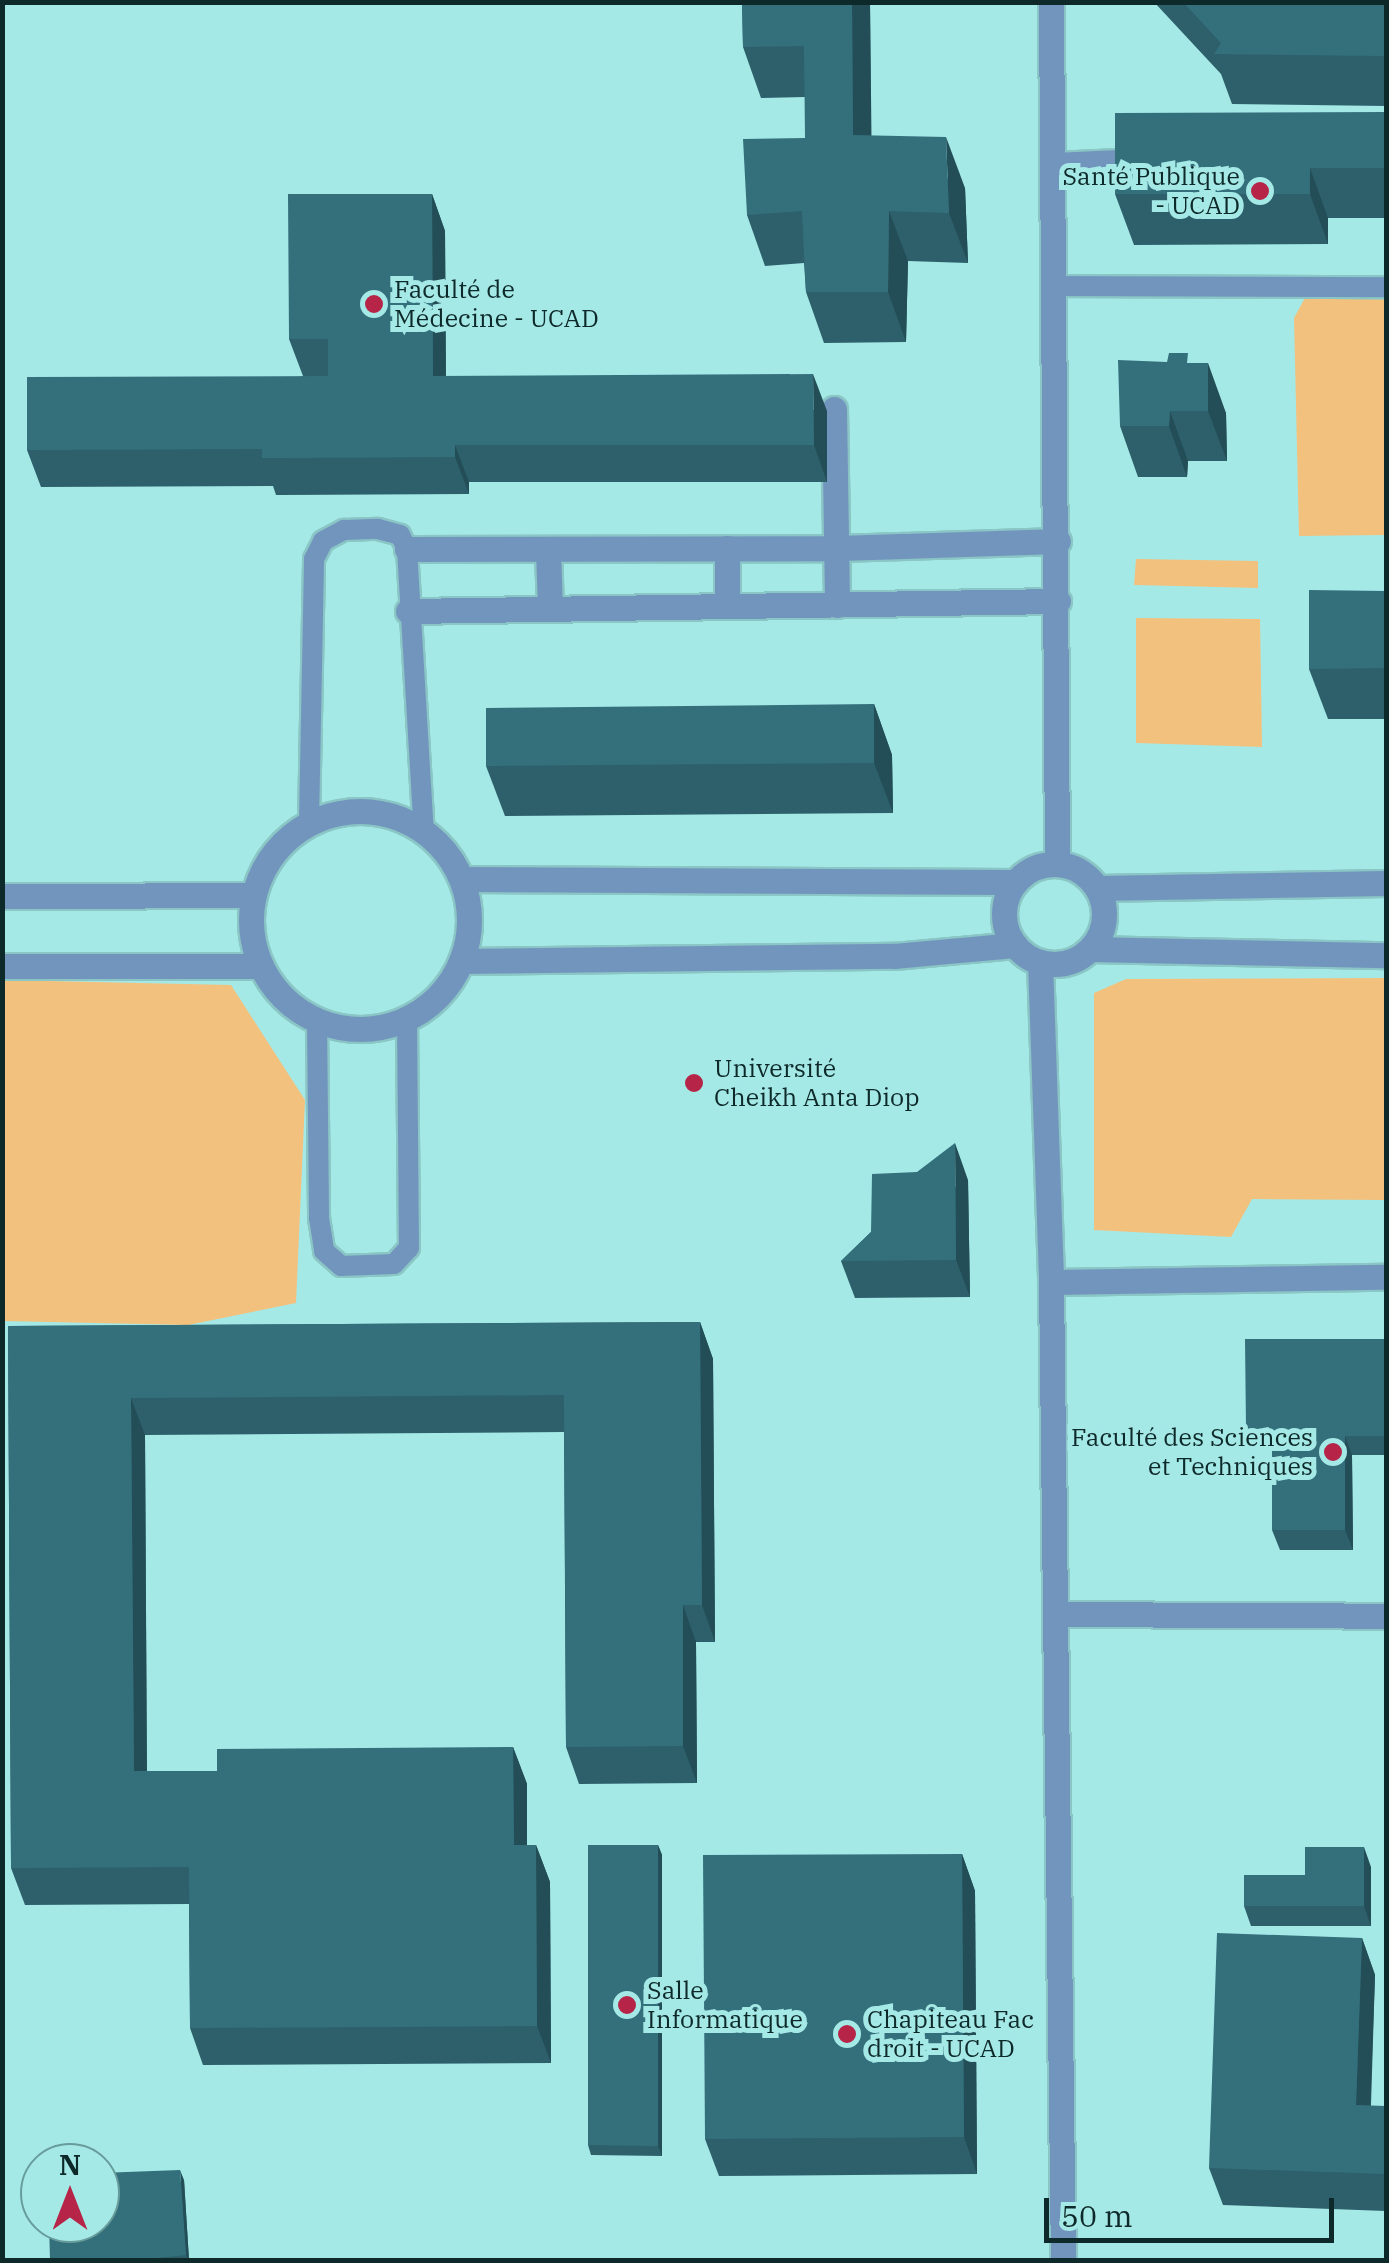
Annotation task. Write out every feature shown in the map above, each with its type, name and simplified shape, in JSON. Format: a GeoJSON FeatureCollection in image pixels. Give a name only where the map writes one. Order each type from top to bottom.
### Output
{"type":"FeatureCollection","features":[{"type":"Feature","properties":{"kind":"street"},"geometry":{"type":"LineString","coordinates":[[1051,2],[1058,542],[1057,863]]}},
{"type":"Feature","properties":{"kind":"street"},"geometry":{"type":"LineString","coordinates":[[834,410],[837,605]]}},
{"type":"Feature","properties":{"kind":"street"},"geometry":{"type":"LineString","coordinates":[[408,549],[838,548],[1058,542]]}},
{"type":"Feature","properties":{"kind":"street"},"geometry":{"type":"LineString","coordinates":[[727,548],[728,606]]}},
{"type":"Feature","properties":{"kind":"street"},"geometry":{"type":"LineString","coordinates":[[548,551],[550,608]]}},
{"type":"Feature","properties":{"kind":"street"},"geometry":{"type":"LineString","coordinates":[[408,611],[1058,601]]}},
{"type":"Feature","properties":{"kind":"street"},"geometry":{"type":"LineString","coordinates":[[368,811],[398,817],[424,831],[447,853],[462,879],[468,934],[461,961],[448,985],[407,1018],[378,1027],[347,1028],[317,1020],[274,988],[261,966],[251,931],[253,895],[264,866],[283,842],[309,823],[338,812],[368,811]]}},
{"type":"Feature","properties":{"kind":"street"},"geometry":{"type":"LineString","coordinates":[[462,879],[1014,882],[1041,865],[1057,863],[1073,867],[1098,888],[1104,920],[1090,949]]}},
{"type":"Feature","properties":{"kind":"street"},"geometry":{"type":"LineString","coordinates":[[1014,882],[1003,914],[1014,945],[1040,962],[1067,962],[1090,949],[1386,954]]}},
{"type":"Feature","properties":{"kind":"street"},"geometry":{"type":"LineString","coordinates":[[1098,888],[1386,882]]}},
{"type":"Feature","properties":{"kind":"street"},"geometry":{"type":"LineString","coordinates":[[2,896],[253,895]]}},
{"type":"Feature","properties":{"kind":"street"},"geometry":{"type":"LineString","coordinates":[[461,961],[894,956],[1014,945]]}},
{"type":"Feature","properties":{"kind":"street"},"geometry":{"type":"LineString","coordinates":[[1040,962],[1051,1282],[1063,2260]]}},
{"type":"Feature","properties":{"kind":"street"},"geometry":{"type":"LineString","coordinates":[[2,966],[261,966]]}},
{"type":"Feature","properties":{"kind":"street"},"geometry":{"type":"LineString","coordinates":[[1051,1282],[1386,1277]]}},
{"type":"Feature","properties":{"kind":"street"},"geometry":{"type":"LineString","coordinates":[[1055,1614],[1386,1616]]}},
{"type":"Feature","properties":{"kind":"lane"},"geometry":{"type":"LineString","coordinates":[[1054,163],[1171,158]]}},
{"type":"Feature","properties":{"kind":"lane"},"geometry":{"type":"LineString","coordinates":[[1056,286],[1386,287]]}},
{"type":"Feature","properties":{"kind":"lane"},"geometry":{"type":"LineString","coordinates":[[309,823],[314,559],[322,541],[344,530],[378,529],[400,535],[408,549],[408,611],[424,831]]}},
{"type":"Feature","properties":{"kind":"lane"},"geometry":{"type":"LineString","coordinates":[[317,1020],[320,1218],[324,1251],[341,1266],[394,1264],[409,1248],[407,1018]]}},
{"type":"Feature","properties":{"kind":"shaded area"},"geometry":{"type":"Polygon","coordinates":[[[1306,296],[1386,297],[1386,535],[1299,536],[1294,318],[1306,296]]]}},
{"type":"Feature","properties":{"kind":"shaded area"},"geometry":{"type":"Polygon","coordinates":[[[1136,559],[1258,561],[1258,588],[1134,585],[1136,559]]]}},
{"type":"Feature","properties":{"kind":"shaded area"},"geometry":{"type":"Polygon","coordinates":[[[1136,618],[1260,619],[1262,747],[1136,743],[1136,618]]]}},
{"type":"Feature","properties":{"kind":"shaded area"},"geometry":{"type":"Polygon","coordinates":[[[1386,978],[1386,1200],[1252,1199],[1231,1237],[1094,1230],[1094,993],[1126,979],[1386,978]]]}},
{"type":"Feature","properties":{"kind":"shaded area"},"geometry":{"type":"Polygon","coordinates":[[[3,980],[231,985],[305,1100],[296,1303],[188,1325],[3,1321],[3,980]]]}},
{"type":"Feature","properties":{"kind":"building"},"geometry":{"type":"Polygon","coordinates":[[[742,2],[852,2],[853,135],[946,137],[949,213],[889,211],[888,292],[806,292],[802,211],[747,215],[743,139],[805,138],[804,46],[743,47],[742,2]]]}},
{"type":"Feature","properties":{"kind":"building"},"geometry":{"type":"Polygon","coordinates":[[[1183,2],[1386,2],[1386,56],[1214,54],[1221,43],[1183,2]]]}},
{"type":"Feature","properties":{"kind":"building"},"geometry":{"type":"Polygon","coordinates":[[[1386,112],[1386,168],[1310,168],[1310,194],[1115,194],[1115,113],[1386,112]]]}},
{"type":"Feature","properties":{"kind":"building","name":"Faculté de Médecine - UCAD"},"geometry":{"type":"Polygon","coordinates":[[[288,194],[432,194],[433,376],[813,374],[814,445],[455,445],[455,457],[262,458],[262,449],[27,450],[27,377],[328,376],[328,339],[289,339],[288,194]]]}},
{"type":"Feature","properties":{"kind":"building"},"geometry":{"type":"Polygon","coordinates":[[[1169,353],[1188,353],[1187,363],[1208,363],[1208,411],[1170,411],[1169,426],[1120,426],[1118,360],[1167,362],[1169,353]]]}},
{"type":"Feature","properties":{"kind":"building"},"geometry":{"type":"Polygon","coordinates":[[[1309,590],[1386,591],[1386,668],[1309,669],[1309,590]]]}},
{"type":"Feature","properties":{"kind":"building"},"geometry":{"type":"Polygon","coordinates":[[[874,704],[874,763],[486,766],[486,708],[874,704]]]}},
{"type":"Feature","properties":{"kind":"building"},"geometry":{"type":"Polygon","coordinates":[[[955,1143],[956,1260],[841,1261],[871,1232],[872,1174],[917,1172],[955,1143]]]}},
{"type":"Feature","properties":{"kind":"building"},"geometry":{"type":"Polygon","coordinates":[[[700,1322],[702,1605],[683,1605],[683,1746],[566,1747],[564,1395],[131,1398],[134,1771],[217,1771],[217,1749],[513,1747],[514,1845],[536,1845],[537,2026],[190,2028],[189,1867],[11,1868],[8,1326],[700,1322]]]}},
{"type":"Feature","properties":{"kind":"building","name":"Faculté des Sciences et Techniques"},"geometry":{"type":"Polygon","coordinates":[[[1245,1339],[1386,1339],[1386,1436],[1345,1436],[1345,1530],[1272,1530],[1272,1429],[1246,1429],[1245,1339]]]}},
{"type":"Feature","properties":{"kind":"building","name":"Salle Informatique"},"geometry":{"type":"Polygon","coordinates":[[[588,1845],[658,1845],[658,2146],[588,2145],[588,1845]]]}},
{"type":"Feature","properties":{"kind":"building"},"geometry":{"type":"Polygon","coordinates":[[[1305,1847],[1364,1847],[1364,1906],[1244,1906],[1244,1875],[1305,1875],[1305,1847]]]}},
{"type":"Feature","properties":{"kind":"building","name":"Chapiteau Fac droit - UCAD"},"geometry":{"type":"Polygon","coordinates":[[[962,1854],[964,2137],[705,2139],[703,1855],[962,1854]]]}},
{"type":"Feature","properties":{"kind":"building"},"geometry":{"type":"Polygon","coordinates":[[[1217,1933],[1362,1938],[1356,2105],[1386,2106],[1386,2174],[1209,2168],[1217,1933]]]}},
{"type":"Feature","properties":{"kind":"building"},"geometry":{"type":"Polygon","coordinates":[[[180,2170],[186,2255],[138,2260],[50,2260],[50,2243],[120,2243],[120,2172],[180,2170]]]}},
{"type":"Feature","properties":{"kind":"place","name":"Santé Publique - UCAD"},"geometry":{"type":"Point","coordinates":[1260,191]}},
{"type":"Feature","properties":{"kind":"place","name":"Faculté de Médecine - UCAD"},"geometry":{"type":"Point","coordinates":[374,304]}},
{"type":"Feature","properties":{"kind":"place","name":"Université Cheikh Anta Diop"},"geometry":{"type":"Point","coordinates":[694,1083]}},
{"type":"Feature","properties":{"kind":"place","name":"Faculté des Sciences et Techniques"},"geometry":{"type":"Point","coordinates":[1333,1452]}},
{"type":"Feature","properties":{"kind":"place","name":"Salle Informatique"},"geometry":{"type":"Point","coordinates":[627,2005]}},
{"type":"Feature","properties":{"kind":"place","name":"Chapiteau Fac droit - UCAD"},"geometry":{"type":"Point","coordinates":[847,2034]}}]}
